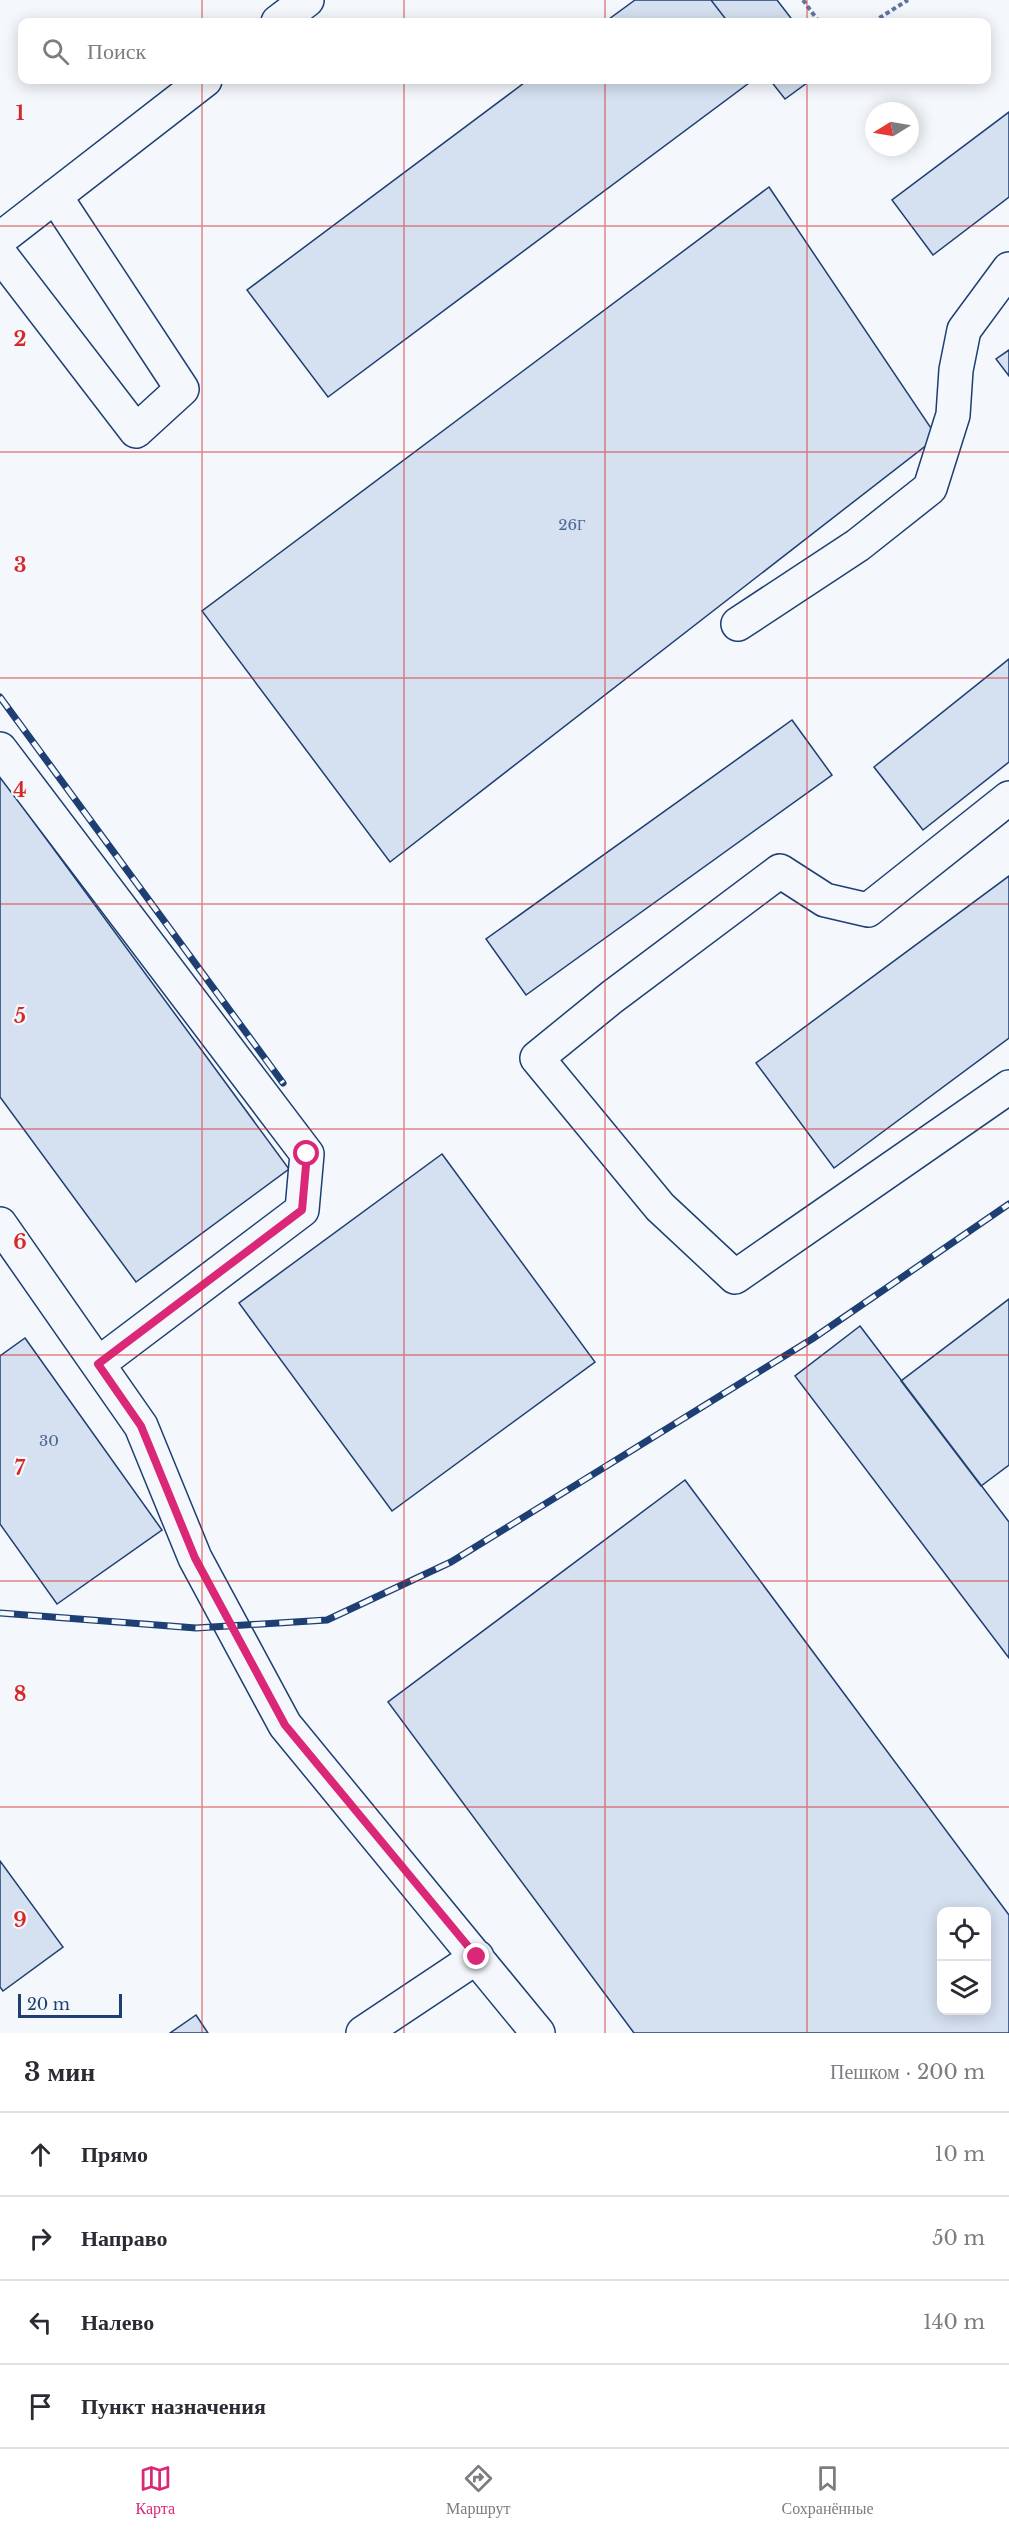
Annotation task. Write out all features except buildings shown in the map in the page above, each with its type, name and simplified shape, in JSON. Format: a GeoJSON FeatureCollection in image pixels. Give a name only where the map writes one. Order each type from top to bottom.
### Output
{"type":"FeatureCollection","features":[{"type":"Feature","properties":{"kind":"street"},"geometry":{"type":"LineString","coordinates":[[283,18],[307,0]]}},
{"type":"Feature","properties":{"kind":"street"},"geometry":{"type":"LineString","coordinates":[[0,239],[200,84]]}},
{"type":"Feature","properties":{"kind":"street"},"geometry":{"type":"LineString","coordinates":[[0,254],[136,431],[182,389],[55,196]]}},
{"type":"Feature","properties":{"kind":"street"},"geometry":{"type":"LineString","coordinates":[[738,624],[858,545],[930,488],[953,415],[956,370],[964,330],[1000,278],[1009,269]]}},
{"type":"Feature","properties":{"kind":"street"},"geometry":{"type":"LineString","coordinates":[[0,749],[307,1154],[302,1210],[98,1364]]}},
{"type":"Feature","properties":{"kind":"street"},"geometry":{"type":"LineString","coordinates":[[1009,798],[868,910],[825,900],[780,871],[612,997],[537,1058],[660,1207],[735,1277],[1009,1087]]}},
{"type":"Feature","properties":{"kind":"street"},"geometry":{"type":"LineString","coordinates":[[0,1224],[141,1426],[195,1558],[285,1725],[538,2033]]}},
{"type":"Feature","properties":{"kind":"street"},"geometry":{"type":"LineString","coordinates":[[363,2033],[477,1957]]}},
{"type":"Feature","properties":{"kind":"path"},"geometry":{"type":"LineString","coordinates":[[803,0],[816,18]]}},
{"type":"Feature","properties":{"kind":"path"},"geometry":{"type":"LineString","coordinates":[[879,18],[908,0]]}},
{"type":"Feature","properties":{"kind":"railway"},"geometry":{"type":"LineString","coordinates":[[0,697],[283,1083]]}},
{"type":"Feature","properties":{"kind":"railway"},"geometry":{"type":"LineString","coordinates":[[0,1613],[196,1628],[327,1620],[451,1562],[812,1339],[1009,1204]]}},
{"type":"Feature","properties":{"kind":"route"},"geometry":{"type":"LineString","coordinates":[[307,1154],[302,1210],[98,1364],[141,1426],[195,1558],[285,1725],[477,1957]]}}]}
